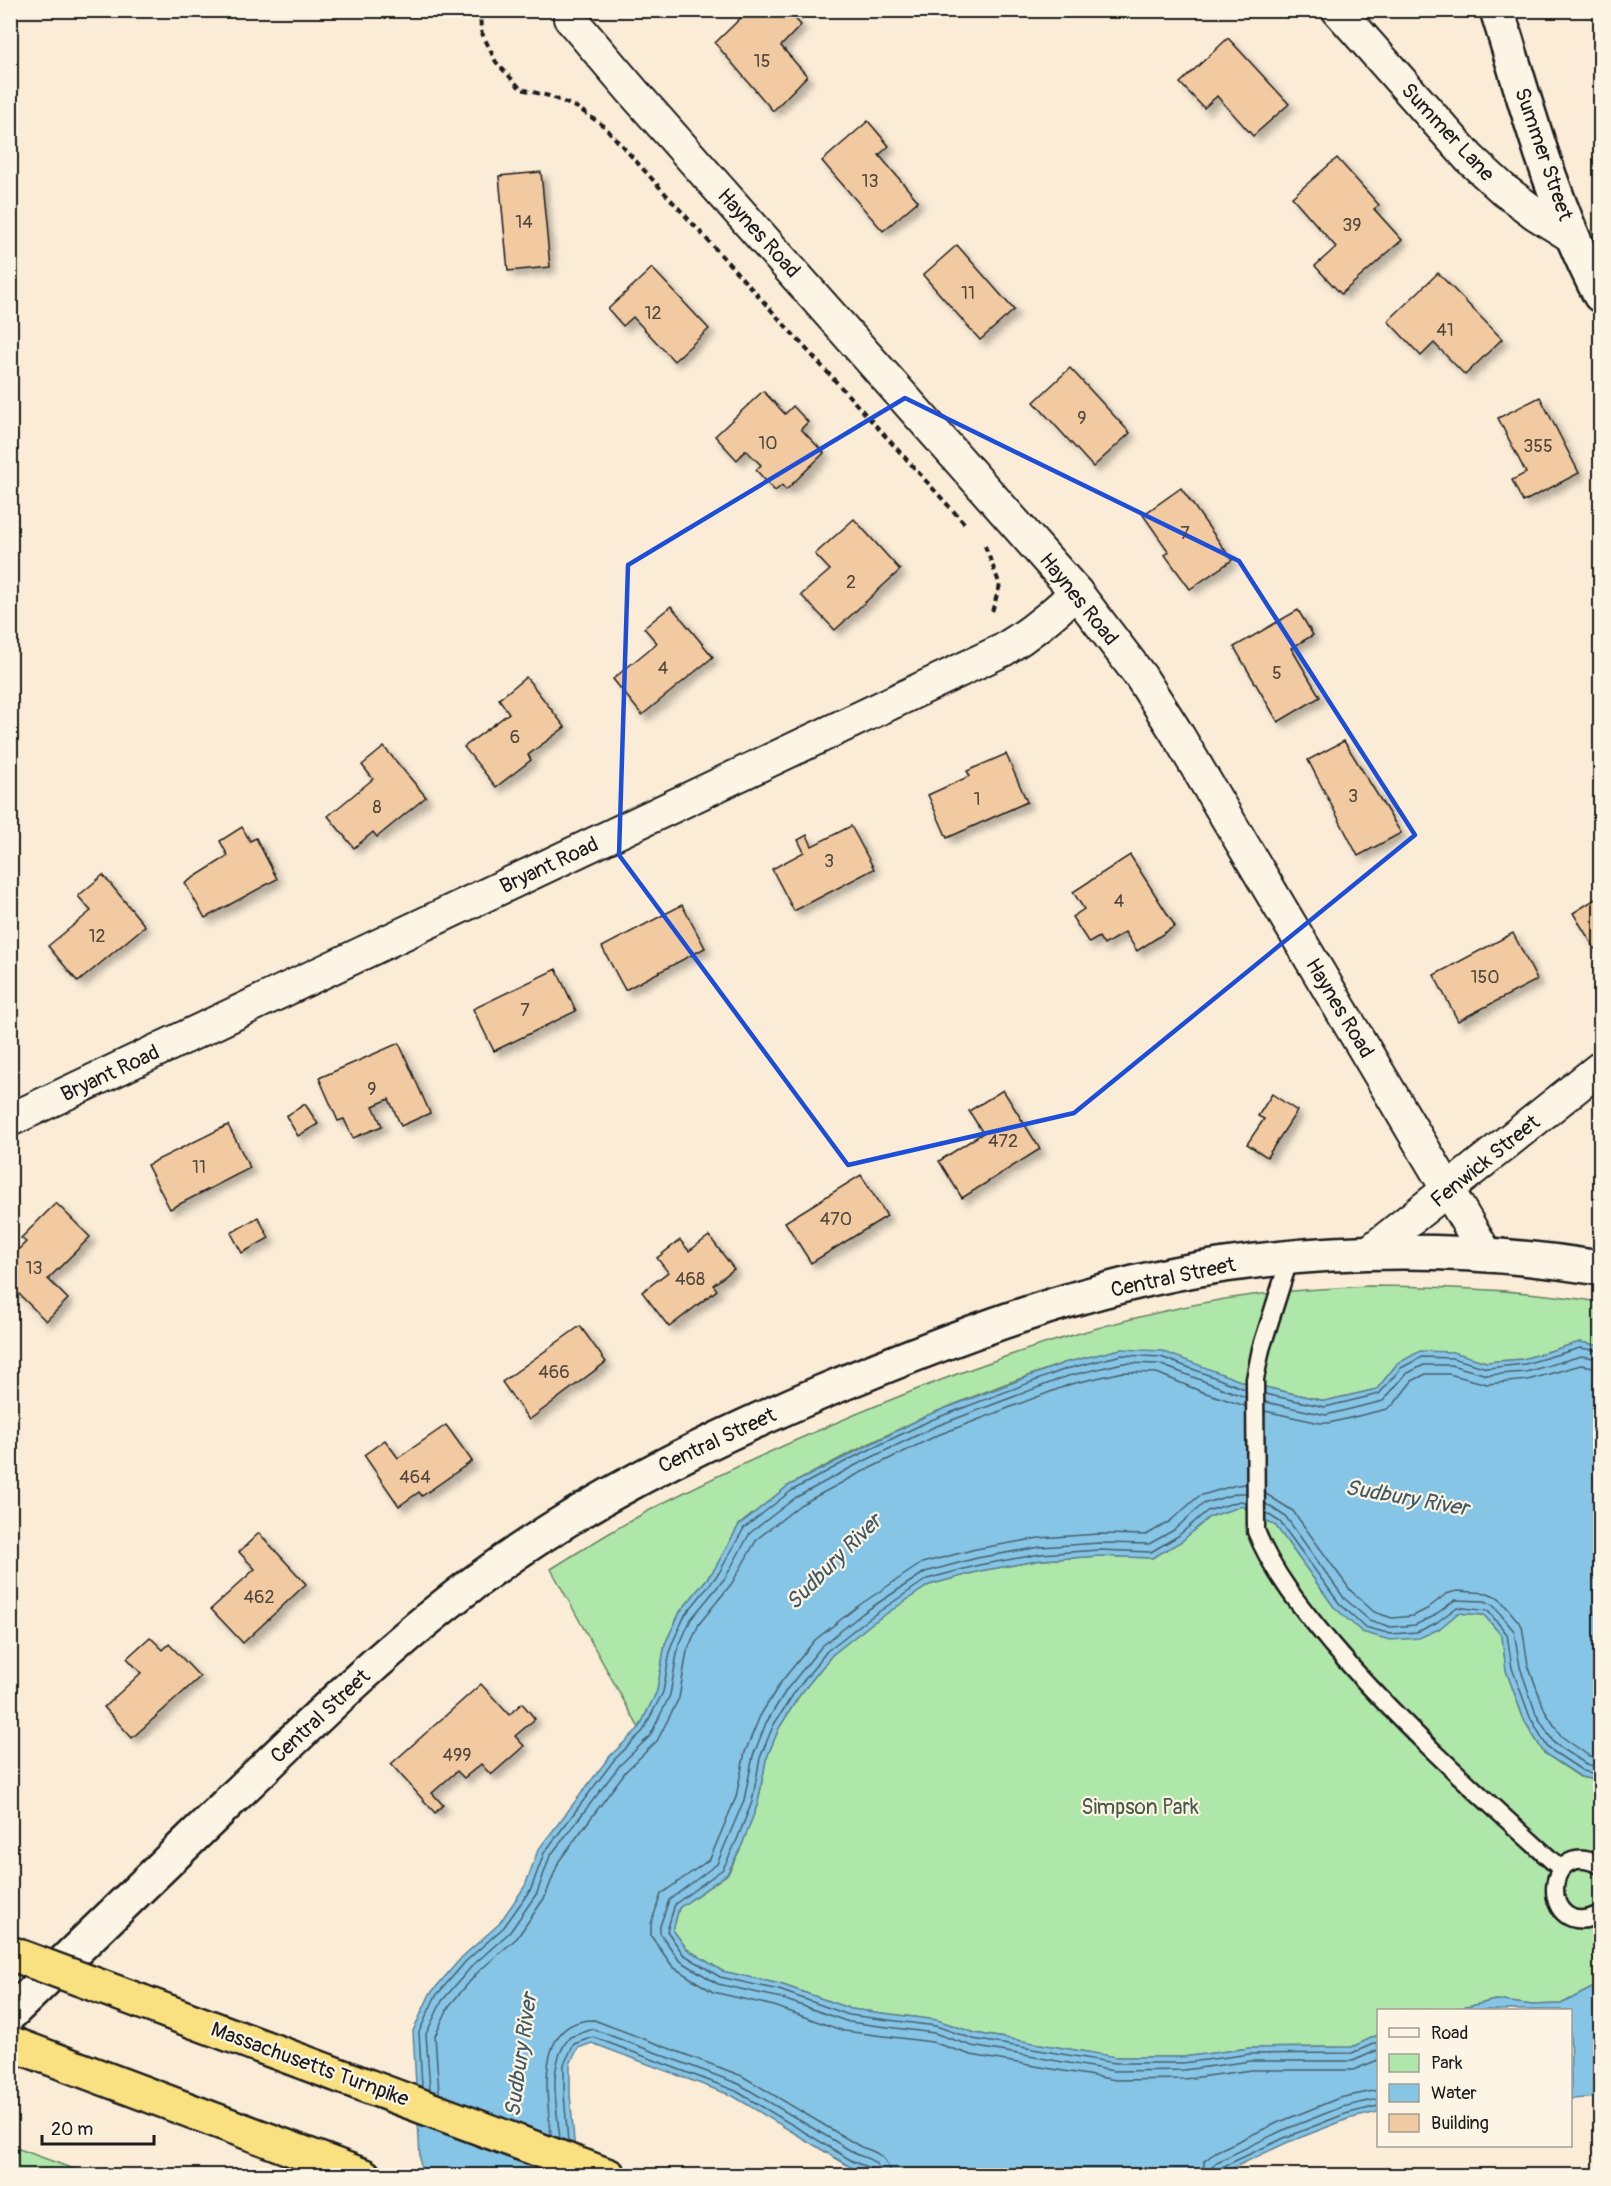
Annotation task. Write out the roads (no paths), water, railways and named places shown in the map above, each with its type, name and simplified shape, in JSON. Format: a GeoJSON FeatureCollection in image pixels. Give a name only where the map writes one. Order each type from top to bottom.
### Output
{"type":"FeatureCollection","features":[{"type":"Feature","properties":{"kind":"highway","name":"Massachusetts Turnpike"},"geometry":{"type":"LineString","coordinates":[[10,1953],[609,2175]]}},
{"type":"Feature","properties":{"kind":"highway"},"geometry":{"type":"LineString","coordinates":[[10,2043],[351,2170]]}},
{"type":"Feature","properties":{"kind":"main road","name":"Summer Street"},"geometry":{"type":"LineString","coordinates":[[1497,10],[1542,158],[1573,237],[1600,295]]}},
{"type":"Feature","properties":{"kind":"main road","name":"Central Street"},"geometry":{"type":"LineString","coordinates":[[10,2014],[362,1676],[417,1628],[532,1541],[656,1468],[735,1430],[879,1368],[950,1341],[1085,1296],[1221,1266],[1290,1257],[1368,1253],[1486,1254],[1600,1268]]}},
{"type":"Feature","properties":{"kind":"street","name":"Summer Lane"},"geometry":{"type":"LineString","coordinates":[[1338,10],[1468,158],[1504,190],[1536,214],[1573,237]]}},
{"type":"Feature","properties":{"kind":"street","name":"Haynes Road"},"geometry":{"type":"LineString","coordinates":[[570,18],[1076,592],[1141,677],[1176,732],[1486,1254]]}},
{"type":"Feature","properties":{"kind":"street","name":"Bryant Road"},"geometry":{"type":"LineString","coordinates":[[10,1120],[1013,644],[1054,613],[1076,592]]}},
{"type":"Feature","properties":{"kind":"street","name":"Fenwick Street"},"geometry":{"type":"LineString","coordinates":[[1368,1253],[1600,1068]]}},
{"type":"Feature","properties":{"kind":"lane"},"geometry":{"type":"LineString","coordinates":[[1290,1257],[1261,1349],[1255,1379],[1256,1531],[1265,1552],[1286,1586],[1356,1672],[1422,1742],[1561,1869]]}},
{"type":"Feature","properties":{"kind":"lane"},"geometry":{"type":"LineString","coordinates":[[1600,1865],[1594,1861],[1579,1860],[1569,1863],[1556,1877],[1554,1894],[1561,1910],[1568,1915],[1580,1919],[1600,1914]]}},
{"type":"Feature","properties":{"kind":"water","name":"Sudbury River"},"geometry":{"type":"Polygon","coordinates":[[[1580,1342],[1600,1346],[1600,1781],[1581,1777],[1544,1753],[1524,1720],[1506,1670],[1502,1636],[1484,1615],[1458,1613],[1439,1629],[1419,1638],[1390,1640],[1362,1632],[1334,1607],[1276,1526],[1242,1506],[1209,1517],[1182,1541],[1152,1558],[1099,1556],[1042,1560],[980,1571],[929,1585],[871,1624],[832,1655],[799,1696],[779,1728],[766,1760],[758,1803],[742,1845],[727,1874],[679,1908],[673,1930],[687,1949],[722,1971],[780,1984],[851,2009],[937,2020],[975,2033],[1116,2057],[1183,2057],[1250,2048],[1352,2047],[1377,2035],[1377,2112],[1348,2119],[1286,2143],[1218,2175],[876,2175],[852,2168],[733,2096],[592,2043],[578,2048],[570,2064],[570,2094],[577,2175],[421,2175],[413,2031],[430,1994],[462,1957],[499,1924],[525,1886],[538,1850],[610,1756],[639,1728],[657,1691],[665,1644],[680,1612],[714,1570],[739,1525],[788,1486],[928,1415],[1064,1363],[1121,1349],[1162,1351],[1243,1382],[1325,1401],[1377,1389],[1397,1364],[1420,1351],[1453,1352],[1486,1362],[1523,1359],[1580,1342]]]}},
{"type":"Feature","properties":{"kind":"water"},"geometry":{"type":"Polygon","coordinates":[[[1600,1987],[1600,2097],[1572,2099],[1572,2009],[1459,2009],[1495,2000],[1532,2005],[1561,2004],[1592,1988],[1600,1987]]]}},
{"type":"Feature","properties":{"kind":"park label","name":"Simpson Park"},"geometry":{"type":"Point","coordinates":[1140,1807]}}]}
